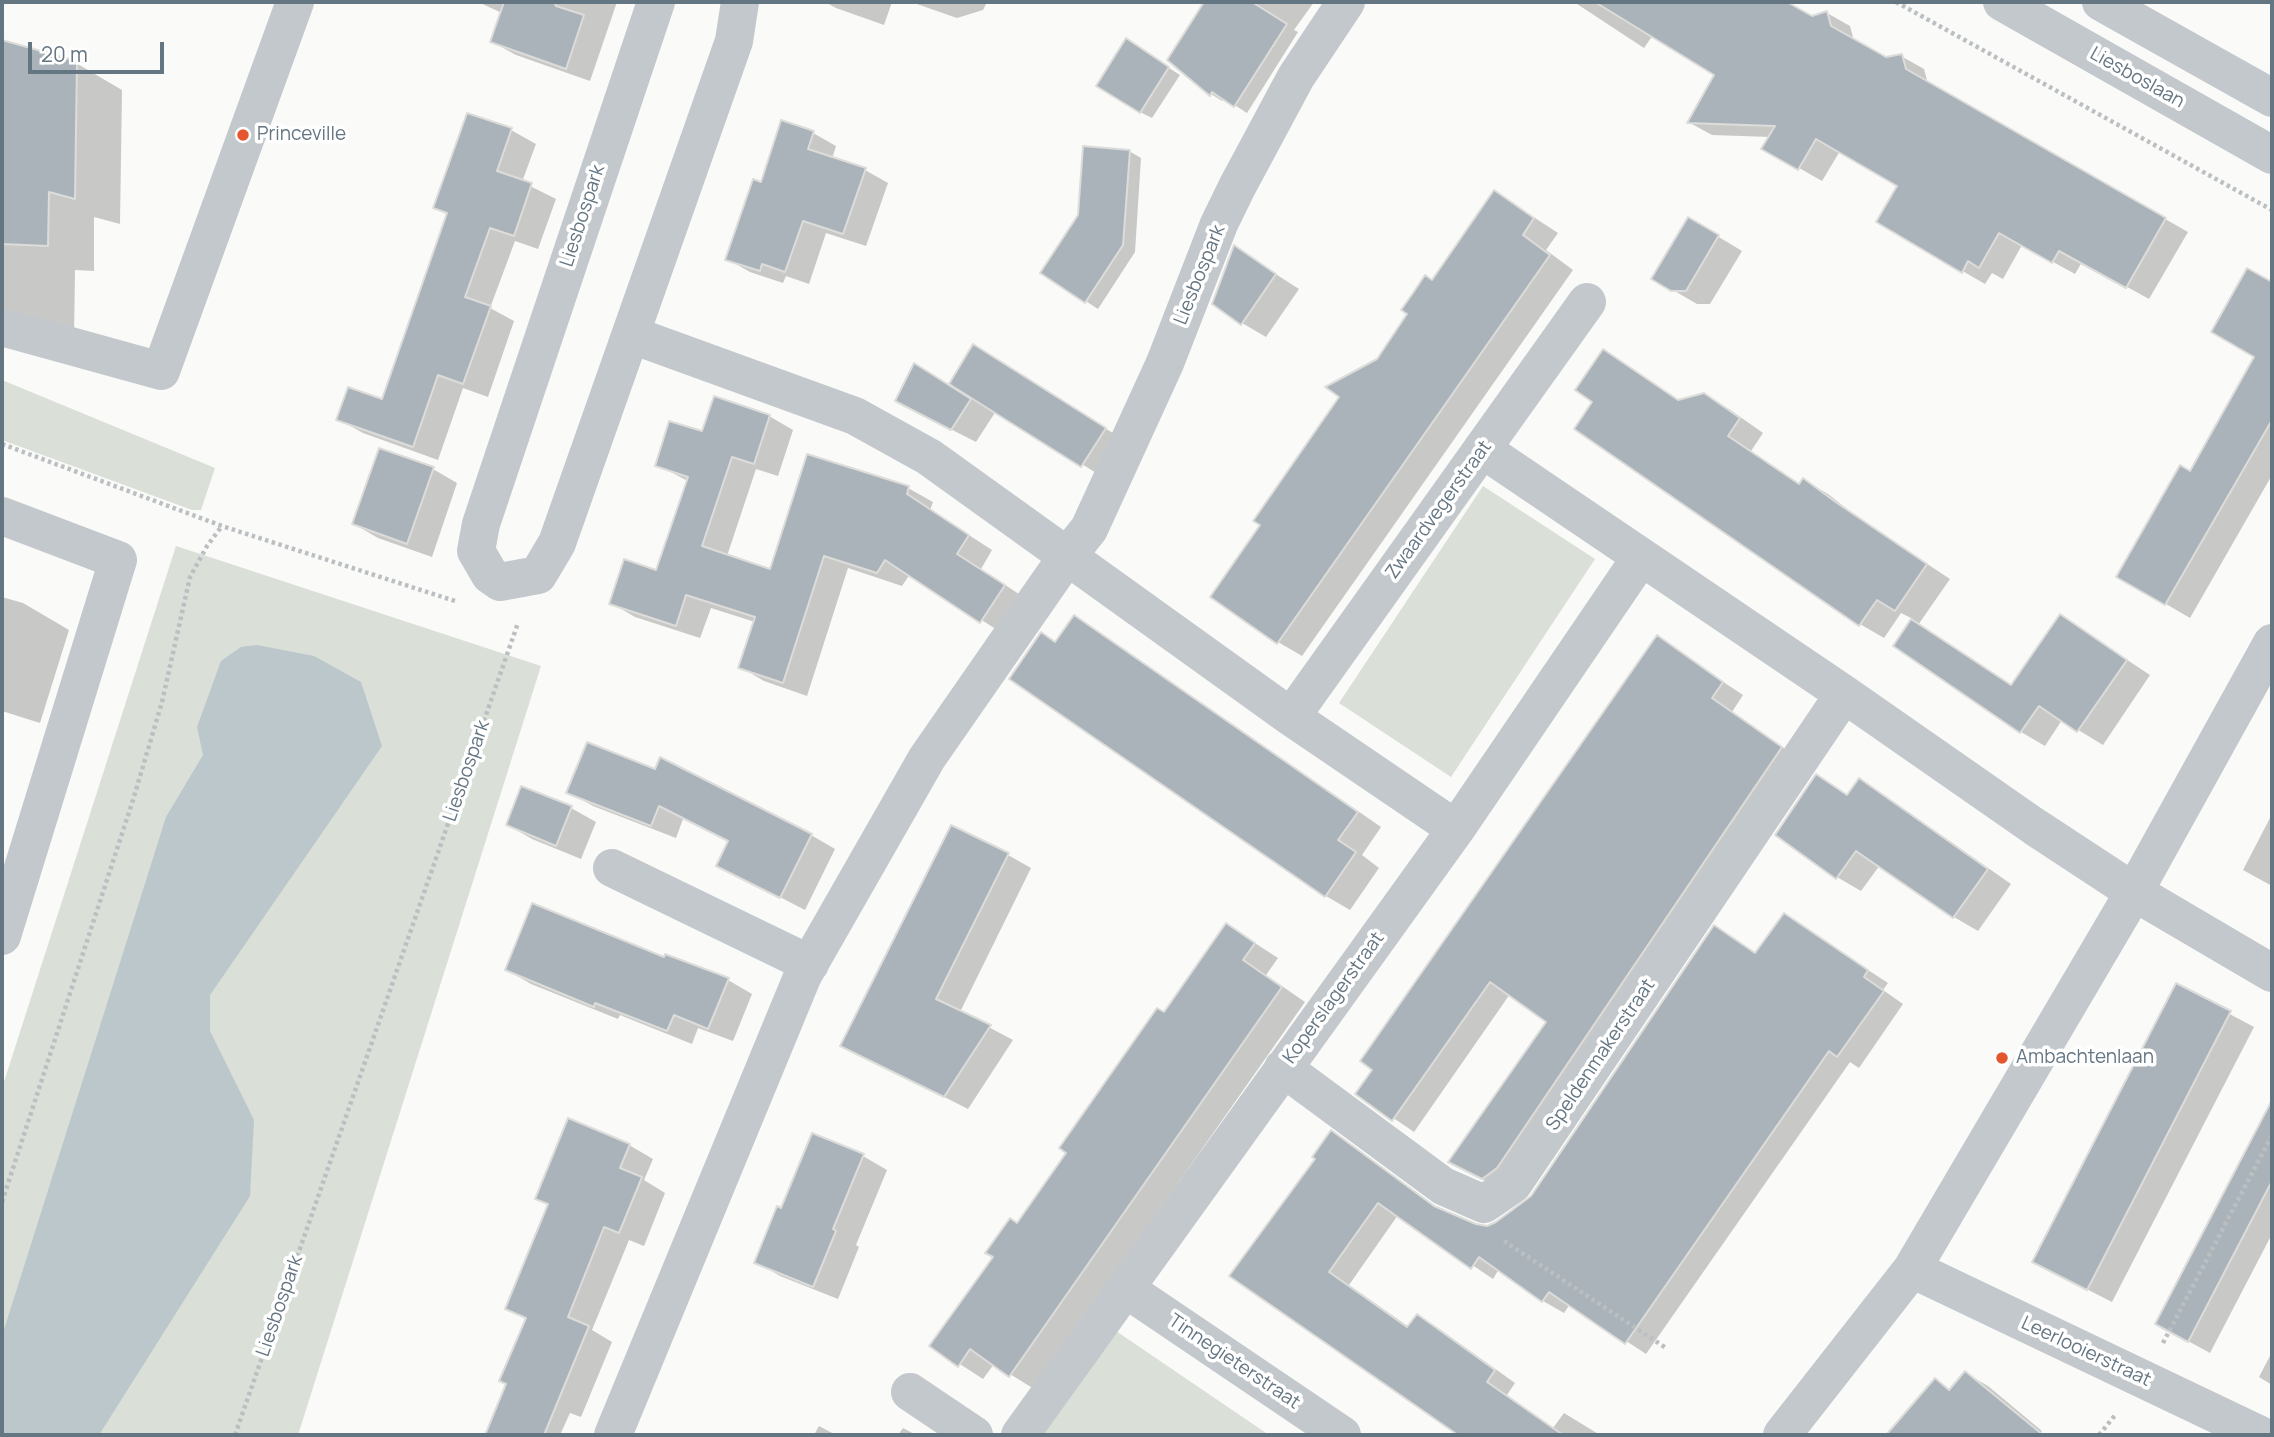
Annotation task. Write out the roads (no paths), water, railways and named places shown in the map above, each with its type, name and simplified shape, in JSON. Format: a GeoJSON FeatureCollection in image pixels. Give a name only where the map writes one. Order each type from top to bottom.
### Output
{"type":"FeatureCollection","features":[{"type":"Feature","properties":{"kind":"street"},"geometry":{"type":"LineString","coordinates":[[2,327],[161,371],[295,2]]}},
{"type":"Feature","properties":{"kind":"street","name":"Liesbospark"},"geometry":{"type":"LineString","coordinates":[[656,2],[481,524],[476,551],[490,575],[500,582],[538,575],[557,543],[734,41],[740,2]]}},
{"type":"Feature","properties":{"kind":"street","name":"Liesbospark"},"geometry":{"type":"LineString","coordinates":[[613,1435],[810,964],[927,758],[1068,555],[1089,529],[1165,363],[1219,224],[1237,187],[1296,77],[1346,2]]}},
{"type":"Feature","properties":{"kind":"street","name":"Liesboslaan"},"geometry":{"type":"LineString","coordinates":[[2002,2],[2272,155]]}},
{"type":"Feature","properties":{"kind":"street"},"geometry":{"type":"LineString","coordinates":[[2101,2],[2272,98]]}},
{"type":"Feature","properties":{"kind":"street","name":"Zwaardvegerstraat"},"geometry":{"type":"LineString","coordinates":[[1291,717],[1587,302]]}},
{"type":"Feature","properties":{"kind":"street"},"geometry":{"type":"LineString","coordinates":[[632,335],[855,416],[929,457],[1291,717],[1456,829]]}},
{"type":"Feature","properties":{"kind":"street"},"geometry":{"type":"LineString","coordinates":[[1482,449],[2025,820],[2134,892],[2272,973]]}},
{"type":"Feature","properties":{"kind":"street"},"geometry":{"type":"LineString","coordinates":[[2,516],[118,560],[2,936]]}},
{"type":"Feature","properties":{"kind":"street","name":"Koperslagerstraat"},"geometry":{"type":"LineString","coordinates":[[1020,1435],[1456,829],[1641,557]]}},
{"type":"Feature","properties":{"kind":"street"},"geometry":{"type":"LineString","coordinates":[[1782,1435],[1912,1269],[2134,892],[2272,643]]}},
{"type":"Feature","properties":{"kind":"street","name":"Speldenmakerstraat"},"geometry":{"type":"LineString","coordinates":[[1283,1068],[1443,1186],[1484,1204],[1513,1184],[1844,694]]}},
{"type":"Feature","properties":{"kind":"street"},"geometry":{"type":"LineString","coordinates":[[612,868],[810,964]]}},
{"type":"Feature","properties":{"kind":"street","name":"Leerlooierstraat"},"geometry":{"type":"LineString","coordinates":[[1912,1269],[2260,1435]]}},
{"type":"Feature","properties":{"kind":"street","name":"Tinnegieterstraat"},"geometry":{"type":"LineString","coordinates":[[1126,1289],[1342,1435]]}},
{"type":"Feature","properties":{"kind":"street"},"geometry":{"type":"LineString","coordinates":[[910,1392],[974,1435]]}},
{"type":"Feature","properties":{"kind":"place","name":"Princeville"},"geometry":{"type":"Point","coordinates":[243,135]}},
{"type":"Feature","properties":{"kind":"place","name":"Ambachtenlaan"},"geometry":{"type":"Point","coordinates":[2002,1058]}}]}
